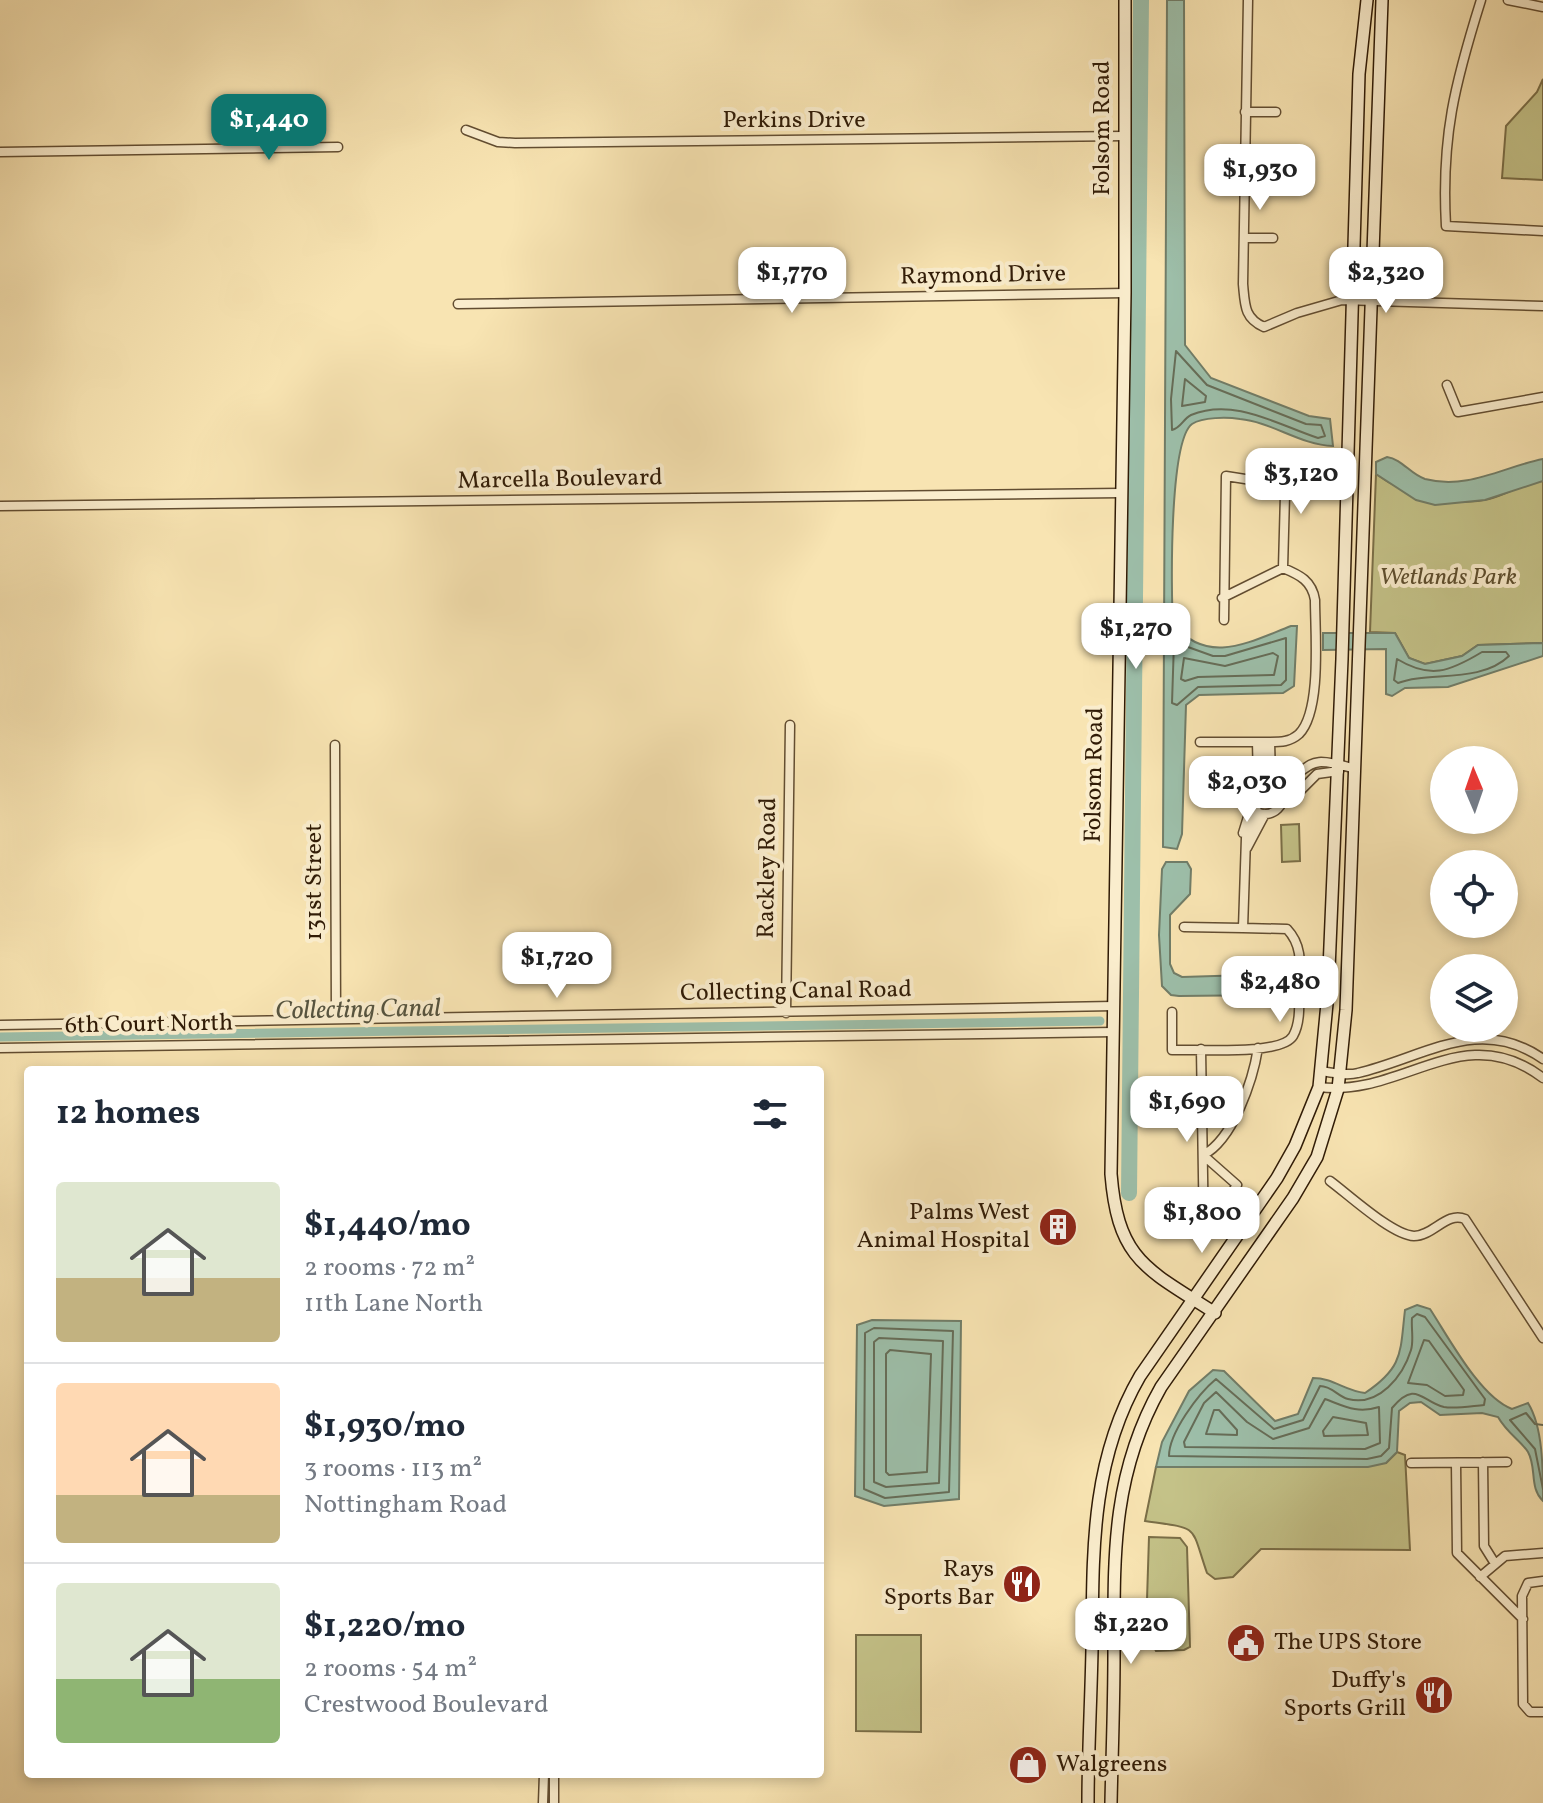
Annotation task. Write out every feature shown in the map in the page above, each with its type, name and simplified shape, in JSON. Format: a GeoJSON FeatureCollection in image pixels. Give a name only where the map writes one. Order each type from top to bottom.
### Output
{"type":"FeatureCollection","features":[{"type":"Feature","properties":{"kind":"main road","name":"Folsom Road"},"geometry":{"type":"LineString","coordinates":[[1125,0],[1125,293],[1111,1174],[1119,1229],[1144,1266],[1215,1313]]}},
{"type":"Feature","properties":{"kind":"main road"},"geometry":{"type":"LineString","coordinates":[[1088,1803],[1094,1525],[1104,1460],[1126,1400],[1192,1298],[1277,1178],[1295,1146],[1319,1087],[1338,768],[1359,90],[1367,0]]}},
{"type":"Feature","properties":{"kind":"main road"},"geometry":{"type":"LineString","coordinates":[[1111,1803],[1113,1565],[1123,1482],[1147,1411],[1293,1198],[1317,1157],[1338,1089],[1350,856],[1382,0]]}},
{"type":"Feature","properties":{"kind":"street"},"geometry":{"type":"LineString","coordinates":[[1248,0],[1244,238],[1245,307],[1251,321],[1264,327],[1297,313],[1354,300],[1543,306]]}},
{"type":"Feature","properties":{"kind":"street"},"geometry":{"type":"LineString","coordinates":[[1481,0],[1454,87],[1446,138],[1446,226],[1543,231]]}},
{"type":"Feature","properties":{"kind":"street"},"geometry":{"type":"LineString","coordinates":[[1508,0],[1543,7]]}},
{"type":"Feature","properties":{"kind":"street"},"geometry":{"type":"LineString","coordinates":[[1245,112],[1276,112]]}},
{"type":"Feature","properties":{"kind":"street","name":"Perkins Drive"},"geometry":{"type":"LineString","coordinates":[[466,130],[498,142],[515,143],[1124,136]]}},
{"type":"Feature","properties":{"kind":"street"},"geometry":{"type":"LineString","coordinates":[[0,152],[338,147]]}},
{"type":"Feature","properties":{"kind":"street"},"geometry":{"type":"LineString","coordinates":[[1244,238],[1273,238]]}},
{"type":"Feature","properties":{"kind":"street","name":"Raymond Drive"},"geometry":{"type":"LineString","coordinates":[[458,304],[1125,293]]}},
{"type":"Feature","properties":{"kind":"street"},"geometry":{"type":"LineString","coordinates":[[1447,385],[1458,412],[1543,397]]}},
{"type":"Feature","properties":{"kind":"street"},"geometry":{"type":"LineString","coordinates":[[1224,620],[1226,476],[1264,482],[1285,495],[1283,568]]}},
{"type":"Feature","properties":{"kind":"street","name":"Marcella Boulevard"},"geometry":{"type":"LineString","coordinates":[[0,506],[1121,493]]}},
{"type":"Feature","properties":{"kind":"street"},"geometry":{"type":"LineString","coordinates":[[1222,598],[1283,568]]}},
{"type":"Feature","properties":{"kind":"street"},"geometry":{"type":"LineString","coordinates":[[1200,742],[1287,741],[1298,735],[1307,724],[1314,694],[1314,588],[1301,576],[1283,568]]}},
{"type":"Feature","properties":{"kind":"street","name":"Rackley Road"},"geometry":{"type":"LineString","coordinates":[[786,1013],[790,725]]}},
{"type":"Feature","properties":{"kind":"street"},"geometry":{"type":"LineString","coordinates":[[1263,742],[1268,780],[1283,800]]}},
{"type":"Feature","properties":{"kind":"street","name":"131st Street"},"geometry":{"type":"LineString","coordinates":[[335,745],[336,1019]]}},
{"type":"Feature","properties":{"kind":"street"},"geometry":{"type":"LineString","coordinates":[[1258,811],[1248,791],[1268,780],[1310,761],[1352,768]]}},
{"type":"Feature","properties":{"kind":"street"},"geometry":{"type":"LineString","coordinates":[[1258,811],[1276,810],[1283,800],[1301,790],[1317,774],[1338,768]]}},
{"type":"Feature","properties":{"kind":"street"},"geometry":{"type":"LineString","coordinates":[[1243,928],[1246,838],[1258,811]]}},
{"type":"Feature","properties":{"kind":"street"},"geometry":{"type":"LineString","coordinates":[[1172,1012],[1172,1050],[1279,1047],[1293,1036],[1298,1022],[1300,951],[1287,929],[1184,927]]}},
{"type":"Feature","properties":{"kind":"street","name":"Collecting Canal Road"},"geometry":{"type":"LineString","coordinates":[[0,1025],[1114,1006]]}},
{"type":"Feature","properties":{"kind":"street","name":"6th Court North"},"geometry":{"type":"LineString","coordinates":[[0,1048],[1114,1032]]}},
{"type":"Feature","properties":{"kind":"street"},"geometry":{"type":"LineString","coordinates":[[1321,1071],[1356,1074],[1446,1043],[1480,1037],[1511,1042],[1543,1059]]}},
{"type":"Feature","properties":{"kind":"street"},"geometry":{"type":"LineString","coordinates":[[1203,1155],[1217,1148],[1253,1080],[1258,1048]]}},
{"type":"Feature","properties":{"kind":"street"},"geometry":{"type":"LineString","coordinates":[[1201,1049],[1204,1239]]}},
{"type":"Feature","properties":{"kind":"street"},"geometry":{"type":"LineString","coordinates":[[1319,1087],[1358,1088],[1438,1061],[1481,1053],[1506,1057],[1543,1078]]}},
{"type":"Feature","properties":{"kind":"street"},"geometry":{"type":"LineString","coordinates":[[1203,1155],[1237,1185],[1219,1212],[1204,1212]]}},
{"type":"Feature","properties":{"kind":"street"},"geometry":{"type":"LineString","coordinates":[[1330,1181],[1403,1234],[1424,1235],[1452,1218],[1465,1219],[1543,1338]]}},
{"type":"Feature","properties":{"kind":"street"},"geometry":{"type":"LineString","coordinates":[[1483,1462],[1484,1546],[1494,1562]]}},
{"type":"Feature","properties":{"kind":"street"},"geometry":{"type":"LineString","coordinates":[[1411,1463],[1507,1462]]}},
{"type":"Feature","properties":{"kind":"street"},"geometry":{"type":"LineString","coordinates":[[1456,1463],[1457,1553],[1523,1619]]}},
{"type":"Feature","properties":{"kind":"street"},"geometry":{"type":"LineString","coordinates":[[1480,1577],[1494,1562],[1509,1554],[1543,1553]]}},
{"type":"Feature","properties":{"kind":"street"},"geometry":{"type":"LineString","coordinates":[[1543,1581],[1533,1581],[1525,1587],[1523,1619],[1524,1707],[1543,1712]]}},
{"type":"Feature","properties":{"kind":"street"},"geometry":{"type":"LineString","coordinates":[[543,1803],[544,1778]]}},
{"type":"Feature","properties":{"kind":"street"},"geometry":{"type":"LineString","coordinates":[[554,1778],[554,1803]]}},
{"type":"Feature","properties":{"kind":"green space"},"geometry":{"type":"Polygon","coordinates":[[[1543,79],[1543,180],[1502,178],[1506,126],[1537,92],[1543,79]]]}},
{"type":"Feature","properties":{"kind":"green space","name":"Wetlands Park"},"geometry":{"type":"Polygon","coordinates":[[[1376,474],[1415,494],[1460,502],[1489,499],[1543,481],[1543,643],[1478,645],[1462,656],[1425,664],[1409,658],[1395,633],[1370,632],[1376,474]]]}},
{"type":"Feature","properties":{"kind":"green space"},"geometry":{"type":"Polygon","coordinates":[[[1299,824],[1300,861],[1282,862],[1281,825],[1299,824]]]}},
{"type":"Feature","properties":{"kind":"green space"},"geometry":{"type":"Polygon","coordinates":[[[1397,1452],[1405,1455],[1410,1550],[1261,1549],[1233,1577],[1215,1579],[1207,1573],[1191,1532],[1185,1528],[1145,1521],[1156,1467],[1386,1463],[1397,1452]]]}},
{"type":"Feature","properties":{"kind":"green space"},"geometry":{"type":"Polygon","coordinates":[[[1149,1537],[1180,1538],[1187,1547],[1190,1647],[1184,1650],[1156,1651],[1146,1631],[1149,1537]]]}},
{"type":"Feature","properties":{"kind":"green space"},"geometry":{"type":"Polygon","coordinates":[[[856,1635],[921,1635],[921,1732],[856,1731],[856,1635]]]}},
{"type":"Feature","properties":{"kind":"water"},"geometry":{"type":"Polygon","coordinates":[[[1167,0],[1184,0],[1185,345],[1211,378],[1309,416],[1330,419],[1333,446],[1309,442],[1263,424],[1235,418],[1202,420],[1192,424],[1184,436],[1173,518],[1173,624],[1186,637],[1215,647],[1229,647],[1297,626],[1294,686],[1283,693],[1199,695],[1186,705],[1182,834],[1177,849],[1163,847],[1167,0]]]}},
{"type":"Feature","properties":{"kind":"water"},"geometry":{"type":"Polygon","coordinates":[[[1387,457],[1420,477],[1441,482],[1471,480],[1543,459],[1543,481],[1485,500],[1435,505],[1416,500],[1376,474],[1376,462],[1387,457]]]}},
{"type":"Feature","properties":{"kind":"water"},"geometry":{"type":"Polygon","coordinates":[[[1323,633],[1395,633],[1409,658],[1425,664],[1462,656],[1478,645],[1543,643],[1543,656],[1448,687],[1405,688],[1392,696],[1386,694],[1386,649],[1323,650],[1323,633]]]}},
{"type":"Feature","properties":{"kind":"water"},"geometry":{"type":"Polygon","coordinates":[[[1166,862],[1187,862],[1191,869],[1190,894],[1170,915],[1170,964],[1174,973],[1182,977],[1276,974],[1282,980],[1280,995],[1179,996],[1171,995],[1162,986],[1159,935],[1162,869],[1166,862]]]}},
{"type":"Feature","properties":{"kind":"water"},"geometry":{"type":"Polygon","coordinates":[[[1417,1305],[1430,1309],[1466,1365],[1488,1392],[1512,1409],[1528,1403],[1539,1436],[1543,1501],[1534,1484],[1528,1452],[1498,1417],[1482,1413],[1440,1415],[1421,1402],[1410,1403],[1399,1411],[1397,1452],[1386,1463],[1368,1467],[1156,1467],[1162,1442],[1189,1391],[1213,1370],[1224,1371],[1275,1421],[1298,1414],[1313,1378],[1365,1393],[1387,1375],[1398,1358],[1405,1310],[1417,1305]]]}},
{"type":"Feature","properties":{"kind":"water"},"geometry":{"type":"Polygon","coordinates":[[[872,1320],[961,1321],[959,1499],[884,1506],[855,1496],[857,1325],[872,1320]]]}},
{"type":"Feature","properties":{"kind":"waterway"},"geometry":{"type":"LineString","coordinates":[[1129,1193],[1141,0]]}},
{"type":"Feature","properties":{"kind":"waterway","name":"Collecting Canal"},"geometry":{"type":"LineString","coordinates":[[0,1037],[1100,1021]]}},
{"type":"Feature","properties":{"kind":"place","name":"Palms West Animal Hospital"},"geometry":{"type":"Point","coordinates":[1058,1227]}},
{"type":"Feature","properties":{"kind":"place","name":"Rays Sports Bar"},"geometry":{"type":"Point","coordinates":[1022,1584]}},
{"type":"Feature","properties":{"kind":"place","name":"The UPS Store"},"geometry":{"type":"Point","coordinates":[1246,1643]}},
{"type":"Feature","properties":{"kind":"place","name":"Duffy's Sports Grill"},"geometry":{"type":"Point","coordinates":[1434,1695]}},
{"type":"Feature","properties":{"kind":"place","name":"Walgreens"},"geometry":{"type":"Point","coordinates":[1028,1765]}}]}
